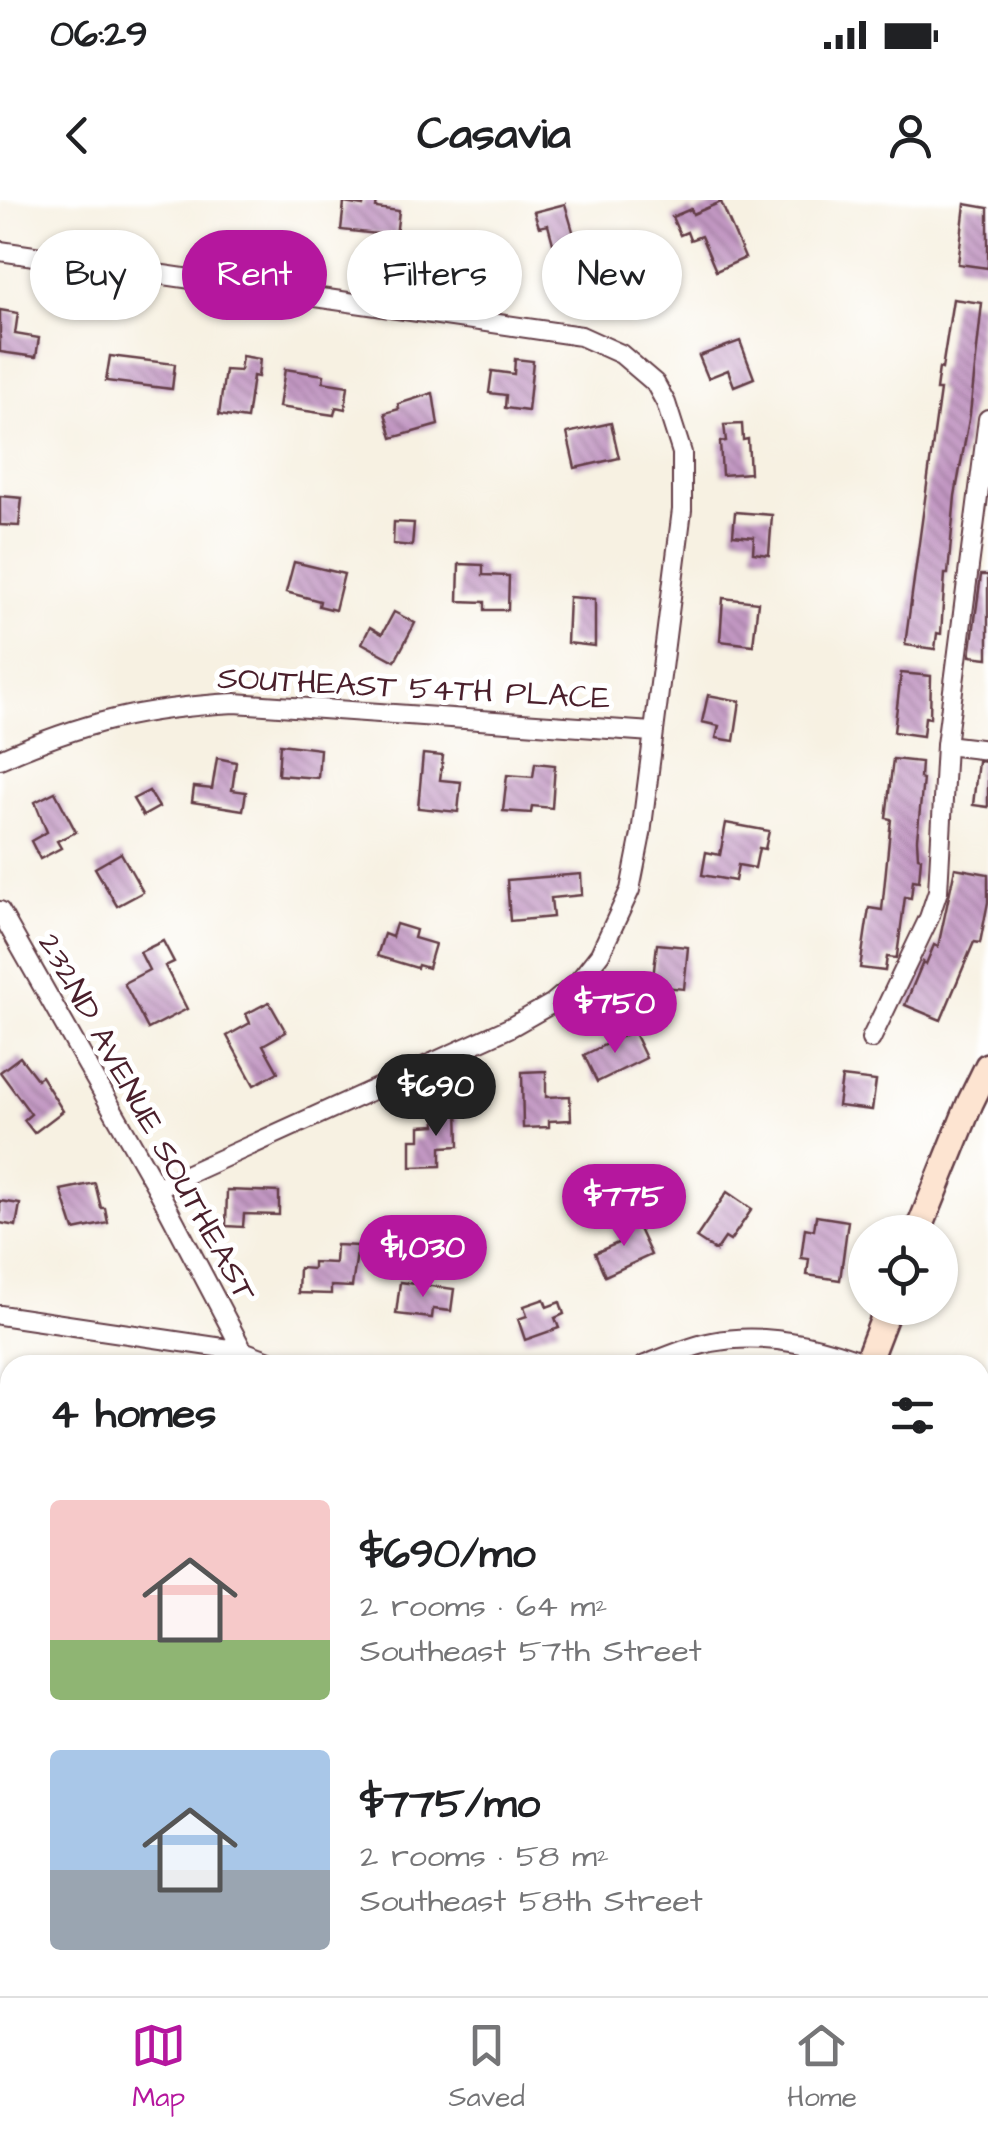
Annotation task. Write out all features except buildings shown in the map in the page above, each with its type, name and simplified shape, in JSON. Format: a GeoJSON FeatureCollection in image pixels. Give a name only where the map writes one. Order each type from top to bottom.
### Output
{"type":"FeatureCollection","features":[{"type":"Feature","properties":{"kind":"main road"},"geometry":{"type":"LineString","coordinates":[[925,1215],[988,1066]]}},
{"type":"Feature","properties":{"kind":"main road"},"geometry":{"type":"LineString","coordinates":[[870,1355],[881,1325]]}},
{"type":"Feature","properties":{"kind":"street"},"geometry":{"type":"LineString","coordinates":[[0,251],[581,336],[621,354],[655,383],[678,433],[684,479],[642,834],[630,890],[600,954],[578,982],[553,1003],[509,1028],[157,1188]]}},
{"type":"Feature","properties":{"kind":"street"},"geometry":{"type":"LineString","coordinates":[[870,1039],[934,906],[946,745],[978,554],[988,419]]}},
{"type":"Feature","properties":{"kind":"street","name":"SOUTHEAST 54TH PLACE"},"geometry":{"type":"LineString","coordinates":[[0,759],[62,732],[102,720],[181,706],[235,703],[652,732]]}},
{"type":"Feature","properties":{"kind":"street"},"geometry":{"type":"LineString","coordinates":[[946,745],[988,750]]}},
{"type":"Feature","properties":{"kind":"street","name":"232ND AVENUE SOUTHEAST"},"geometry":{"type":"LineString","coordinates":[[0,912],[157,1188],[242,1352]]}},
{"type":"Feature","properties":{"kind":"street"},"geometry":{"type":"LineString","coordinates":[[0,1315],[251,1355]]}},
{"type":"Feature","properties":{"kind":"street"},"geometry":{"type":"LineString","coordinates":[[673,1355],[710,1342],[743,1339],[787,1342],[844,1355]]}}]}
